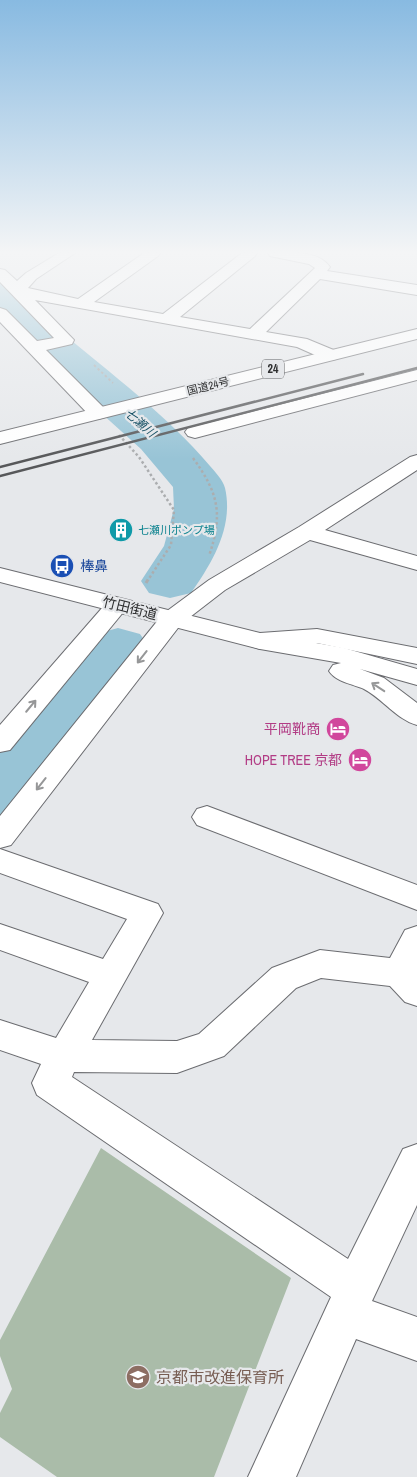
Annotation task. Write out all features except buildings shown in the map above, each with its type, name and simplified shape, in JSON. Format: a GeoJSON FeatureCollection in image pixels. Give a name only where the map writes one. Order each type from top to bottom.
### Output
{"type":"FeatureCollection","features":[{"type":"Feature","properties":{"kind":"main road"},"geometry":{"type":"LineString","coordinates":[[11,322],[39,346],[102,412]]}},
{"type":"Feature","properties":{"kind":"main road"},"geometry":{"type":"LineString","coordinates":[[39,346],[66,340],[48,322]]}},
{"type":"Feature","properties":{"kind":"main road"},"geometry":{"type":"LineString","coordinates":[[188,322],[301,343],[330,355]]}},
{"type":"Feature","properties":{"kind":"main road"},"geometry":{"type":"LineString","coordinates":[[254,334],[267,322]]}},
{"type":"Feature","properties":{"kind":"main road","name":"国道24号"},"geometry":{"type":"LineString","coordinates":[[0,438],[417,334]]}},
{"type":"Feature","properties":{"kind":"main road"},"geometry":{"type":"LineString","coordinates":[[195,432],[417,374]]}},
{"type":"Feature","properties":{"kind":"main road"},"geometry":{"type":"LineString","coordinates":[[4,819],[172,619],[217,585],[306,532],[417,461]]}},
{"type":"Feature","properties":{"kind":"main road"},"geometry":{"type":"LineString","coordinates":[[306,532],[417,564]]}},
{"type":"Feature","properties":{"kind":"main road","name":"竹田街道"},"geometry":{"type":"LineString","coordinates":[[0,575],[260,641],[344,656],[417,677]]}},
{"type":"Feature","properties":{"kind":"main road"},"geometry":{"type":"LineString","coordinates":[[0,743],[117,605]]}},
{"type":"Feature","properties":{"kind":"main road"},"geometry":{"type":"LineString","coordinates":[[260,641],[317,636],[417,656]]}},
{"type":"Feature","properties":{"kind":"main road","name":"竹田街道"},"geometry":{"type":"LineString","coordinates":[[260,641],[375,684],[417,716]]}},
{"type":"Feature","properties":{"kind":"main road"},"geometry":{"type":"LineString","coordinates":[[207,817],[417,898]]}},
{"type":"Feature","properties":{"kind":"main road"},"geometry":{"type":"LineString","coordinates":[[0,861],[147,913],[50,1083],[351,1301],[417,1339]]}},
{"type":"Feature","properties":{"kind":"main road"},"geometry":{"type":"LineString","coordinates":[[0,937],[111,976]]}},
{"type":"Feature","properties":{"kind":"main road"},"geometry":{"type":"LineString","coordinates":[[0,1035],[64,1056],[177,1057],[211,1045],[284,978],[320,964],[408,983],[417,939]]}},
{"type":"Feature","properties":{"kind":"main road"},"geometry":{"type":"LineString","coordinates":[[272,1477],[351,1301],[417,1162]]}},
{"type":"Feature","properties":{"kind":"path"},"geometry":{"type":"LineString","coordinates":[[116,432],[139,457],[174,510],[171,545],[146,583]]}},
{"type":"Feature","properties":{"kind":"path"},"geometry":{"type":"LineString","coordinates":[[188,451],[210,480],[220,508],[215,541],[207,563]]}},
{"type":"Feature","properties":{"kind":"green space","name":"京都市改進保育所"},"geometry":{"type":"Polygon","coordinates":[[[101,1148],[291,1278],[214,1477],[57,1477],[0,1437],[0,1413],[12,1389],[0,1356],[0,1340],[101,1148]]]}},
{"type":"Feature","properties":{"kind":"waterway","name":"七瀬川"},"geometry":{"type":"LineString","coordinates":[[29,322],[45,340],[158,439],[199,486],[201,509],[192,546],[170,581]]}},
{"type":"Feature","properties":{"kind":"waterway","name":"七瀬川"},"geometry":{"type":"LineString","coordinates":[[0,798],[118,647]]}},
{"type":"Feature","properties":{"kind":"railway"},"geometry":{"type":"LineString","coordinates":[[0,476],[417,368]]}},
{"type":"Feature","properties":{"kind":"railway"},"geometry":{"type":"LineString","coordinates":[[0,467],[363,374]]}},
{"type":"Feature","properties":{"kind":"place","name":"七瀬川ポンプ場"},"geometry":{"type":"Point","coordinates":[121,530]}},
{"type":"Feature","properties":{"kind":"place","name":"棒鼻"},"geometry":{"type":"Point","coordinates":[62,566]}},
{"type":"Feature","properties":{"kind":"place","name":"平岡靴商"},"geometry":{"type":"Point","coordinates":[338,729]}},
{"type":"Feature","properties":{"kind":"place","name":"HOPE TREE 京都"},"geometry":{"type":"Point","coordinates":[360,760]}},
{"type":"Feature","properties":{"kind":"place","name":"京都市改進保育所"},"geometry":{"type":"Point","coordinates":[138,1377]}}]}
